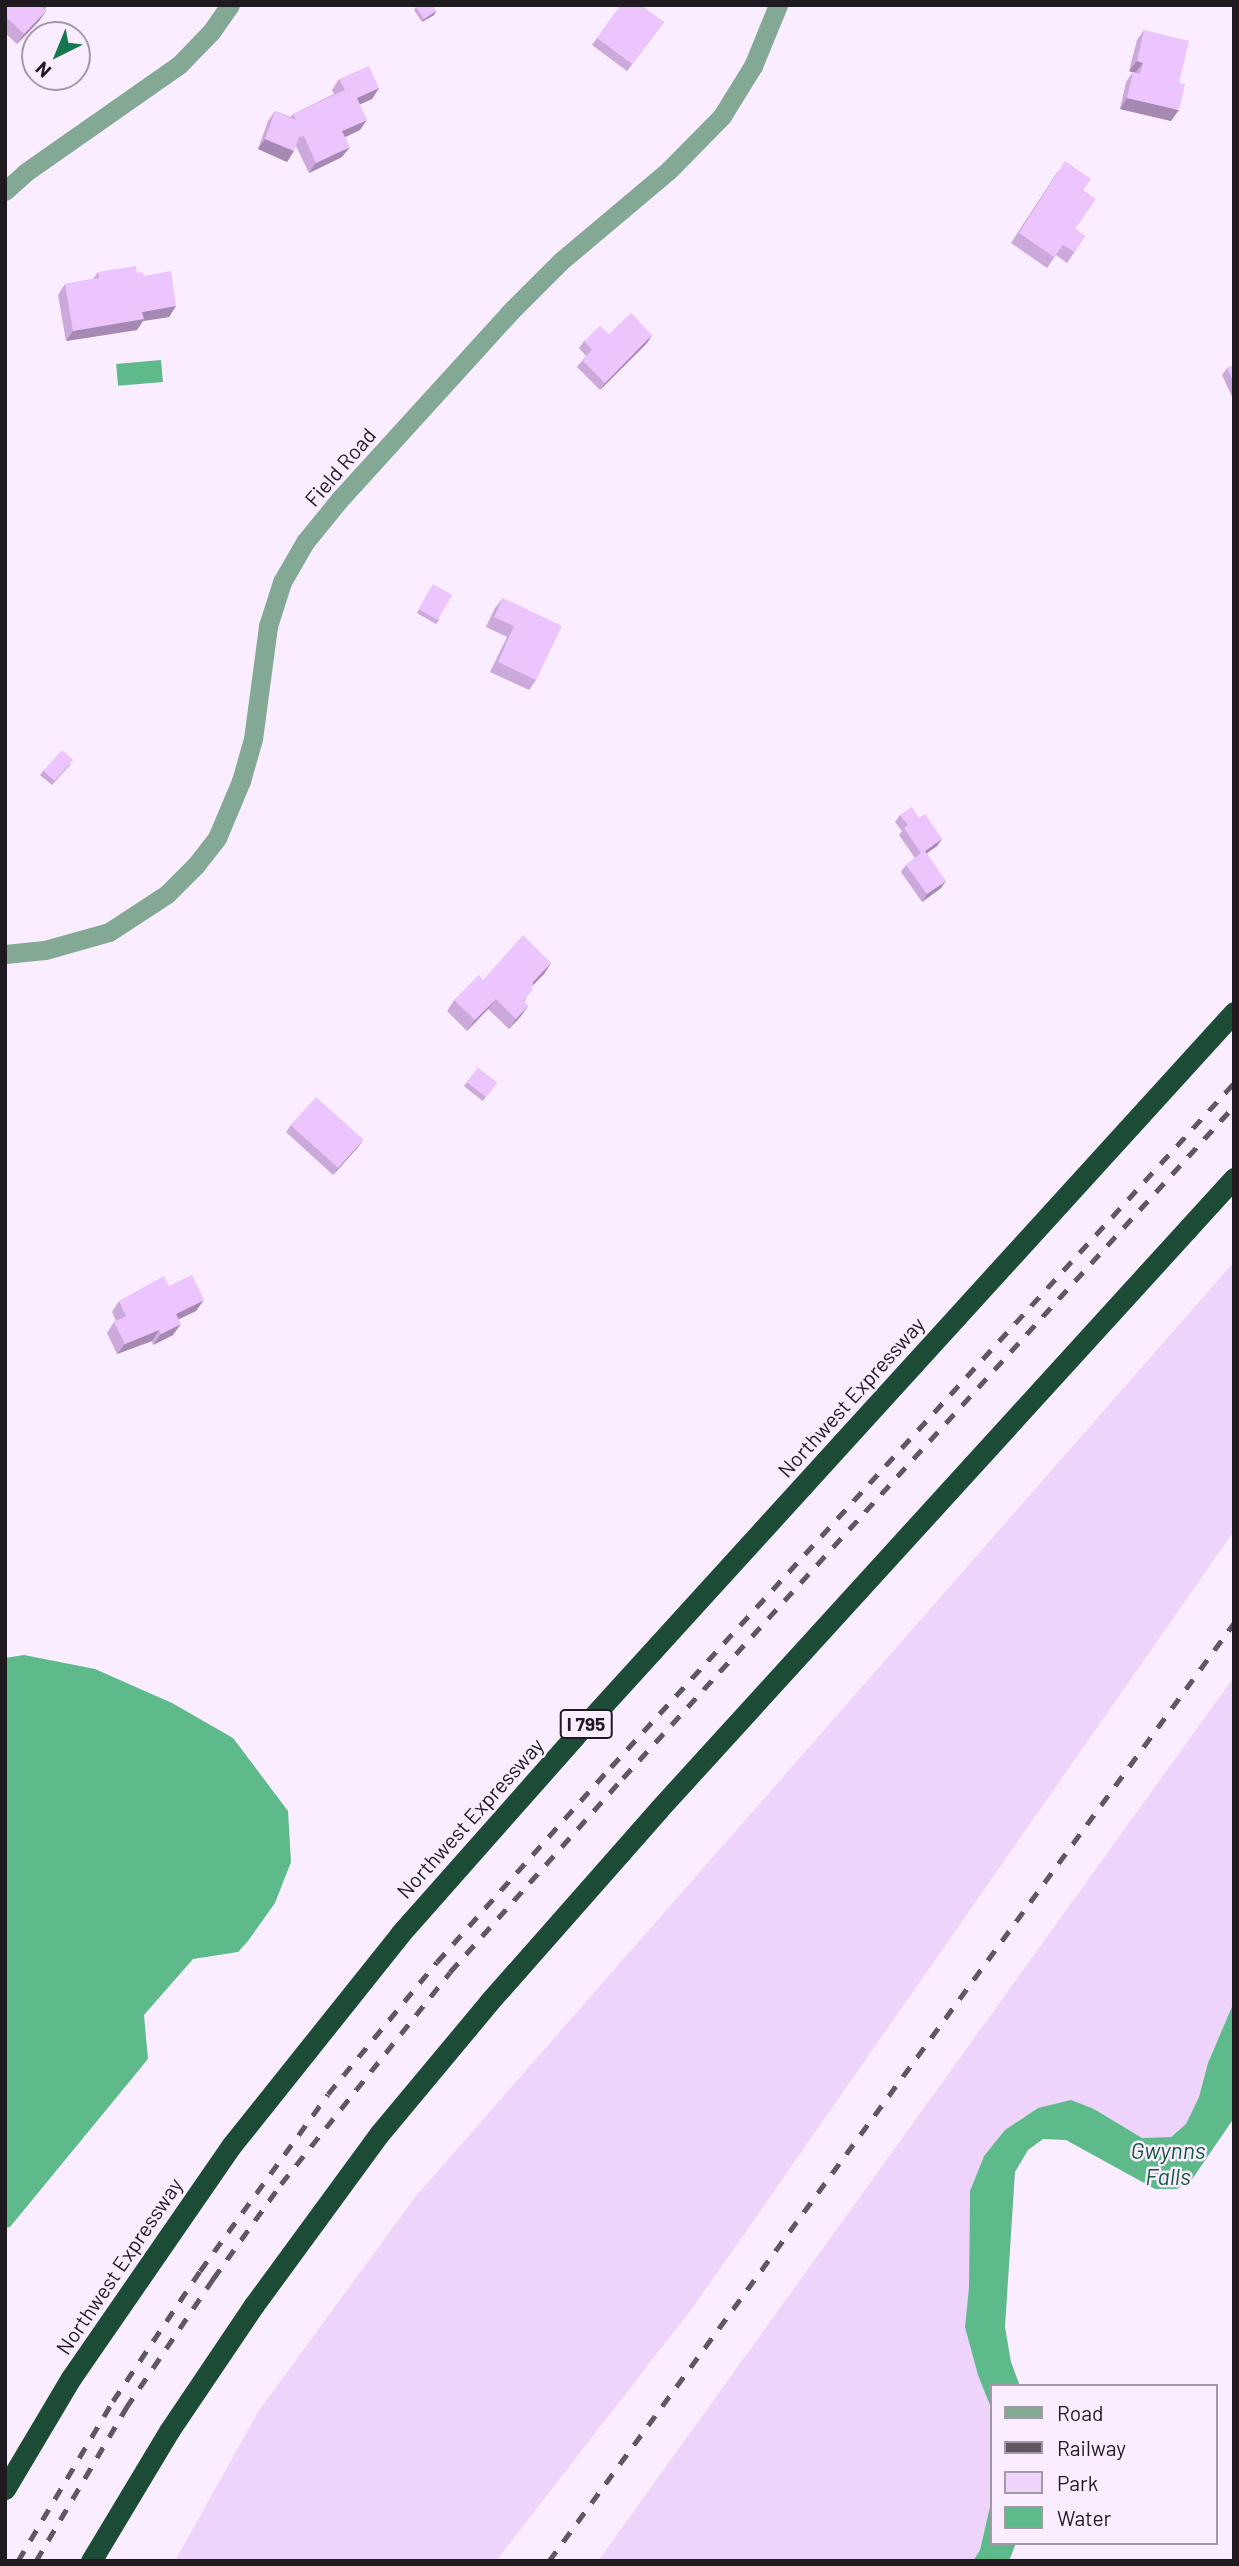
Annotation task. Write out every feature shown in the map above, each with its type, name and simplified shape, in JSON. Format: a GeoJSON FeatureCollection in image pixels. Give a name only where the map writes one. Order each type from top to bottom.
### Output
{"type":"FeatureCollection","features":[{"type":"Feature","properties":{"kind":"highway","name":"Northwest Expressway"},"geometry":{"type":"LineString","coordinates":[[5,2489],[71,2378],[231,2146],[400,1934],[585,1726],[1234,1012]]}},
{"type":"Feature","properties":{"kind":"highway"},"geometry":{"type":"LineString","coordinates":[[91,2561],[169,2431],[254,2305],[388,2123],[489,2002],[650,1819],[1234,1178]]}},
{"type":"Feature","properties":{"kind":"street"},"geometry":{"type":"LineString","coordinates":[[5,191],[26,172],[179,65],[212,32],[230,5]]}},
{"type":"Feature","properties":{"kind":"street","name":"Field Road"},"geometry":{"type":"LineString","coordinates":[[5,954],[45,950],[108,932],[167,894],[196,865],[216,838],[241,781],[253,739],[268,626],[282,582],[305,542],[509,313],[561,261],[669,170],[722,116],[753,66],[778,5]]}},
{"type":"Feature","properties":{"kind":"green space"},"geometry":{"type":"Polygon","coordinates":[[[1234,1262],[1234,1531],[696,2303],[496,2561],[175,2561],[258,2412],[416,2196],[1234,1262]]]}},
{"type":"Feature","properties":{"kind":"green space"},"geometry":{"type":"Polygon","coordinates":[[[1234,1677],[1234,2002],[1208,2063],[1199,2097],[1186,2124],[1170,2137],[1142,2138],[1094,2109],[1038,2108],[1005,2130],[984,2156],[970,2191],[969,2287],[965,2327],[990,2404],[990,2507],[980,2550],[973,2561],[598,2561],[1234,1677]]]}},
{"type":"Feature","properties":{"kind":"water"},"geometry":{"type":"Polygon","coordinates":[[[161,360],[163,382],[118,386],[116,364],[161,360]]]}},
{"type":"Feature","properties":{"kind":"water"},"geometry":{"type":"Polygon","coordinates":[[[24,1655],[95,1669],[172,1703],[233,1738],[288,1811],[291,1862],[275,1903],[238,1952],[193,1959],[144,2015],[148,2059],[10,2227],[5,2228],[5,1658],[24,1655]]]}},
{"type":"Feature","properties":{"kind":"water","name":"Gwynns Falls"},"geometry":{"type":"Polygon","coordinates":[[[1234,2002],[1234,2118],[1193,2178],[1177,2189],[1155,2189],[1066,2140],[1043,2139],[1028,2150],[1015,2172],[1005,2327],[1011,2362],[1019,2384],[990,2384],[990,2405],[978,2375],[965,2327],[969,2287],[970,2191],[984,2156],[1005,2130],[1038,2108],[1071,2100],[1094,2109],[1142,2138],[1171,2137],[1186,2124],[1199,2097],[1208,2063],[1234,2002]]]}},
{"type":"Feature","properties":{"kind":"water"},"geometry":{"type":"Polygon","coordinates":[[[990,2507],[990,2545],[1015,2545],[1009,2561],[973,2561],[980,2550],[990,2507]]]}},
{"type":"Feature","properties":{"kind":"building"},"geometry":{"type":"Polygon","coordinates":[[[5,5],[46,5],[43,8],[46,11],[36,21],[21,21],[21,31],[5,16],[5,5]]]}},
{"type":"Feature","properties":{"kind":"building"},"geometry":{"type":"Polygon","coordinates":[[[432,5],[436,11],[424,19],[416,7],[432,5]]]}},
{"type":"Feature","properties":{"kind":"building"},"geometry":{"type":"Polygon","coordinates":[[[621,5],[641,5],[664,22],[632,64],[597,38],[621,5]]]}},
{"type":"Feature","properties":{"kind":"building"},"geometry":{"type":"Polygon","coordinates":[[[1144,30],[1189,41],[1179,83],[1185,84],[1179,110],[1127,98],[1133,72],[1140,74],[1143,63],[1137,61],[1144,30]]]}},
{"type":"Feature","properties":{"kind":"building"},"geometry":{"type":"Polygon","coordinates":[[[369,66],[379,88],[357,98],[367,120],[342,131],[350,147],[316,163],[304,136],[299,137],[294,151],[265,139],[275,111],[296,120],[293,114],[345,90],[339,79],[369,66]]]}},
{"type":"Feature","properties":{"kind":"building"},"geometry":{"type":"Polygon","coordinates":[[[1065,161],[1091,179],[1083,190],[1096,199],[1075,229],[1085,236],[1074,252],[1063,245],[1054,257],[1019,233],[1065,161]]]}},
{"type":"Feature","properties":{"kind":"building"},"geometry":{"type":"Polygon","coordinates":[[[136,266],[137,273],[143,272],[144,276],[171,271],[176,306],[142,312],[144,319],[73,331],[65,284],[99,278],[98,272],[136,266]]]}},
{"type":"Feature","properties":{"kind":"building"},"geometry":{"type":"Polygon","coordinates":[[[631,313],[652,335],[605,383],[582,360],[592,350],[584,341],[600,326],[609,334],[631,313]]]}},
{"type":"Feature","properties":{"kind":"building"},"geometry":{"type":"Polygon","coordinates":[[[1234,365],[1234,383],[1227,368],[1234,365]]]}},
{"type":"Feature","properties":{"kind":"building"},"geometry":{"type":"Polygon","coordinates":[[[433,584],[452,595],[438,620],[418,609],[433,584]]]}},
{"type":"Feature","properties":{"kind":"building"},"geometry":{"type":"Polygon","coordinates":[[[503,598],[562,626],[536,680],[498,662],[514,626],[494,617],[503,598]]]}},
{"type":"Feature","properties":{"kind":"building"},"geometry":{"type":"Polygon","coordinates":[[[62,750],[73,760],[54,781],[43,771],[62,750]]]}},
{"type":"Feature","properties":{"kind":"building"},"geometry":{"type":"Polygon","coordinates":[[[912,807],[919,818],[925,814],[942,839],[925,851],[946,881],[927,894],[906,865],[921,853],[904,828],[908,825],[900,815],[912,807]]]}},
{"type":"Feature","properties":{"kind":"building"},"geometry":{"type":"Polygon","coordinates":[[[523,935],[551,963],[533,982],[532,991],[523,1001],[528,1006],[516,1019],[496,999],[475,1020],[454,1000],[479,975],[483,980],[523,935]]]}},
{"type":"Feature","properties":{"kind":"building"},"geometry":{"type":"Polygon","coordinates":[[[478,1068],[497,1083],[486,1097],[467,1082],[478,1068]]]}},
{"type":"Feature","properties":{"kind":"building"},"geometry":{"type":"Polygon","coordinates":[[[316,1097],[364,1140],[338,1168],[291,1125],[316,1097]]]}},
{"type":"Feature","properties":{"kind":"building"},"geometry":{"type":"Polygon","coordinates":[[[192,1275],[204,1300],[176,1314],[181,1324],[161,1334],[159,1330],[125,1344],[114,1322],[126,1316],[119,1301],[164,1276],[169,1286],[192,1275]]]}},
{"type":"Feature","properties":{"kind":"railway"},"geometry":{"type":"LineString","coordinates":[[18,2561],[113,2401],[200,2271],[328,2094],[437,1962],[611,1767],[1234,1083]]}},
{"type":"Feature","properties":{"kind":"railway"},"geometry":{"type":"LineString","coordinates":[[36,2561],[126,2408],[213,2279],[281,2184],[450,1972],[1234,1106]]}},
{"type":"Feature","properties":{"kind":"railway"},"geometry":{"type":"LineString","coordinates":[[549,2561],[1234,1623]]}}]}
